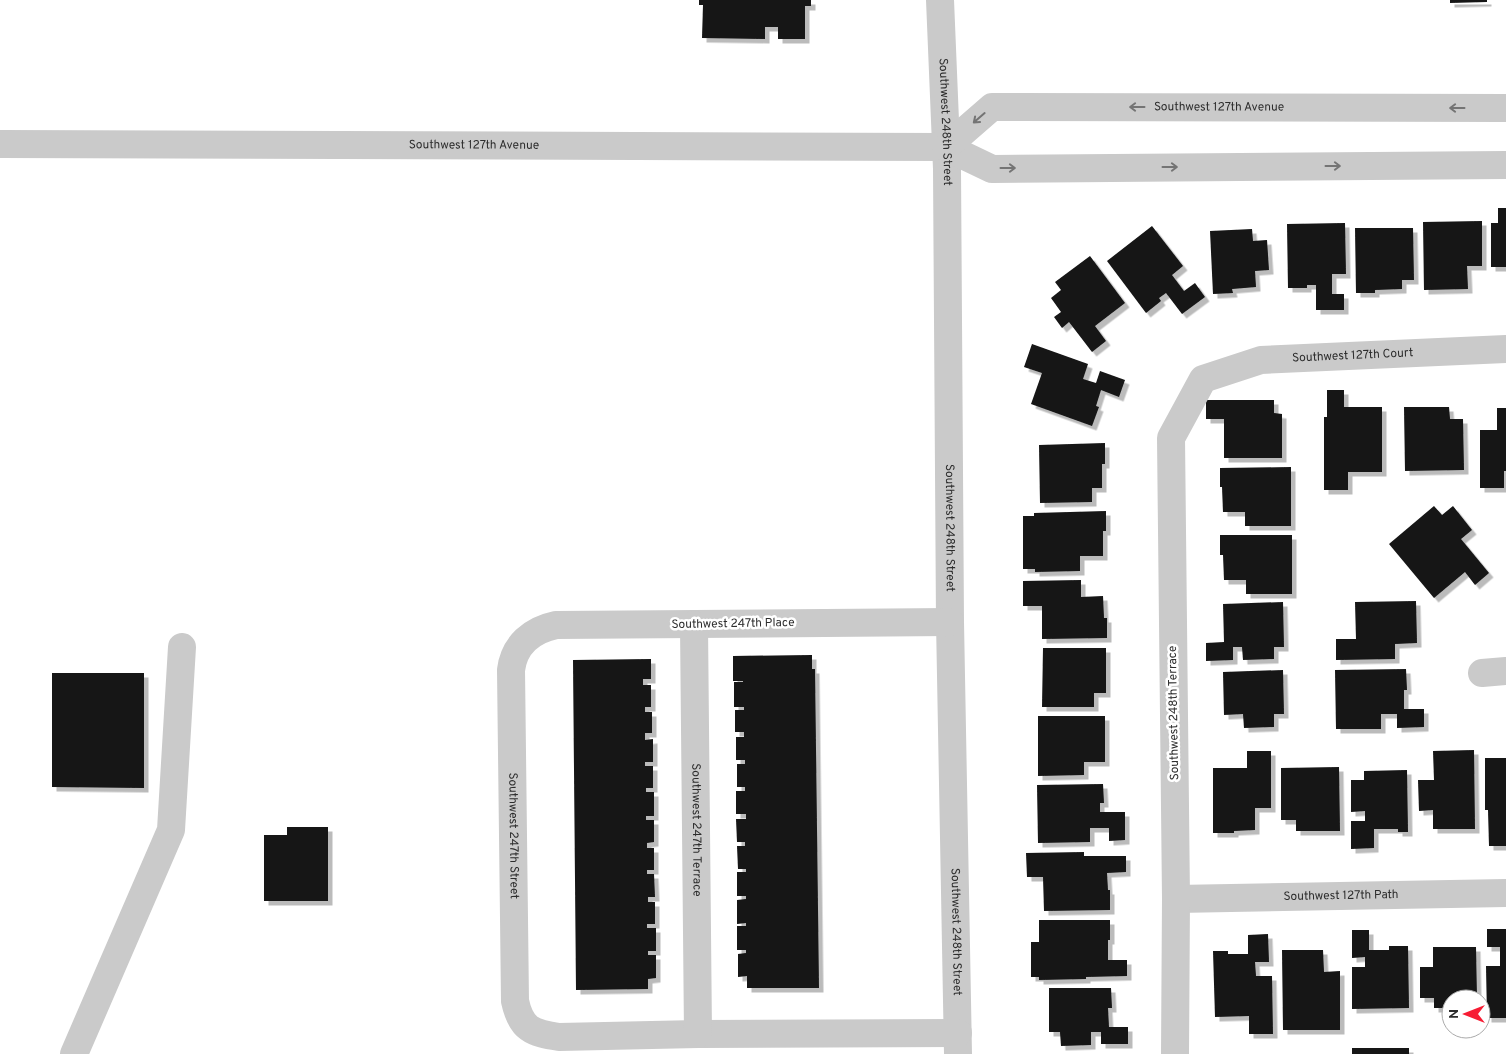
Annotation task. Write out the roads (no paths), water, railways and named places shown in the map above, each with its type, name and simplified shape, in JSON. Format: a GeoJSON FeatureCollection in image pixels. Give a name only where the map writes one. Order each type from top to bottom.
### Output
{"type":"FeatureCollection","features":[{"type":"Feature","properties":{"kind":"street","name":"Southwest 248th Street"},"geometry":{"type":"LineString","coordinates":[[940,0],[946,147],[950,622],[958,1044]]}},
{"type":"Feature","properties":{"kind":"street","name":"Southwest 127th Avenue"},"geometry":{"type":"LineString","coordinates":[[946,147],[992,107],[1506,108]]}},
{"type":"Feature","properties":{"kind":"street","name":"Southwest 127th Avenue"},"geometry":{"type":"LineString","coordinates":[[0,144],[946,147],[992,169],[1506,165]]}},
{"type":"Feature","properties":{"kind":"street","name":"Southwest 127th Court"},"geometry":{"type":"LineString","coordinates":[[1202,379],[1261,360],[1506,349]]}},
{"type":"Feature","properties":{"kind":"street","name":"Southwest 248th Terrace"},"geometry":{"type":"LineString","coordinates":[[1175,1054],[1176,899],[1171,438],[1202,379]]}},
{"type":"Feature","properties":{"kind":"street","name":"Southwest 247th Place"},"geometry":{"type":"LineString","coordinates":[[520,644],[536,632],[556,625],[950,622]]}},
{"type":"Feature","properties":{"kind":"street","name":"Southwest 247th Terrace"},"geometry":{"type":"LineString","coordinates":[[694,625],[698,1034]]}},
{"type":"Feature","properties":{"kind":"street","name":"Southwest 247th Street"},"geometry":{"type":"LineString","coordinates":[[520,644],[514,656],[511,670],[515,1000],[518,1013],[529,1030],[539,1034],[559,1037],[698,1034]]}},
{"type":"Feature","properties":{"kind":"street"},"geometry":{"type":"LineString","coordinates":[[74,1054],[171,830],[182,647]]}},
{"type":"Feature","properties":{"kind":"street","name":"Southwest 127th Path"},"geometry":{"type":"LineString","coordinates":[[1176,899],[1506,893]]}},
{"type":"Feature","properties":{"kind":"street"},"geometry":{"type":"LineString","coordinates":[[698,1034],[958,1044]]}}]}
